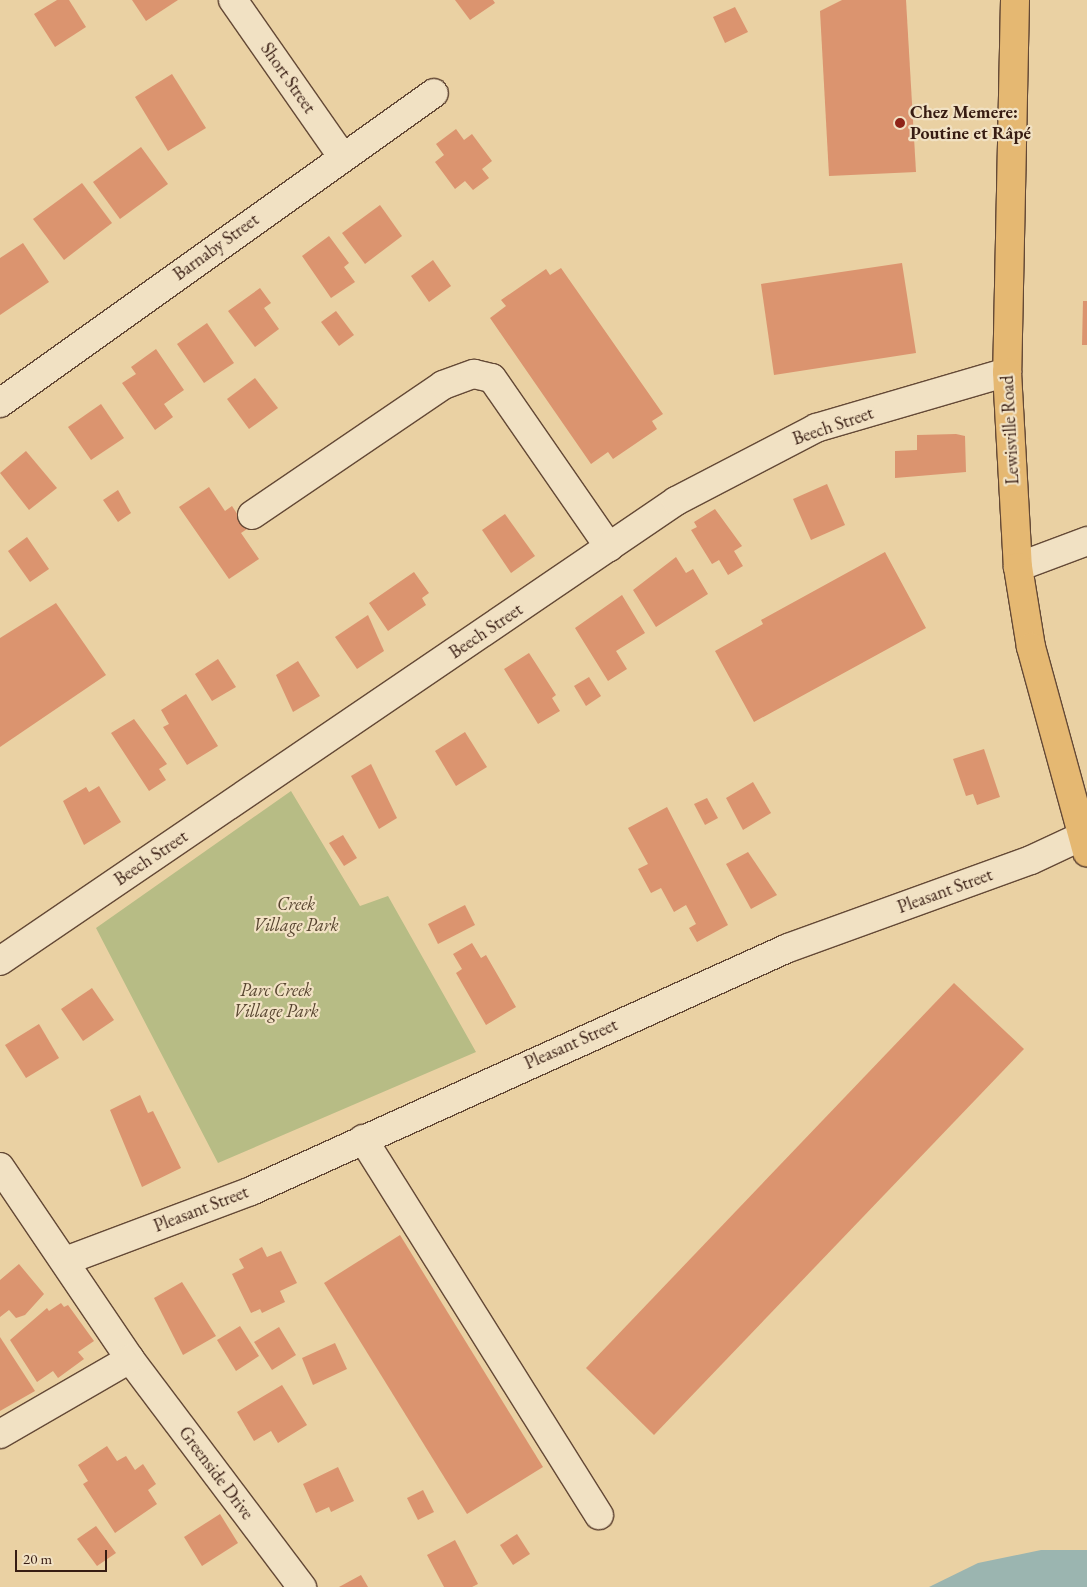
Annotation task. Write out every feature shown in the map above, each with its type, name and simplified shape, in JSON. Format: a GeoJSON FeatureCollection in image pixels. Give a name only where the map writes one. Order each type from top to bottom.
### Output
{"type":"FeatureCollection","features":[{"type":"Feature","properties":{"kind":"main road","name":"Lewisville Road"},"geometry":{"type":"LineString","coordinates":[[1015,0],[1007,372],[1018,567],[1031,647],[1084,844]]}},
{"type":"Feature","properties":{"kind":"street","name":"Short Street"},"geometry":{"type":"LineString","coordinates":[[233,0],[342,156]]}},
{"type":"Feature","properties":{"kind":"street","name":"Barnaby Street"},"geometry":{"type":"LineString","coordinates":[[0,403],[342,156],[434,92]]}},
{"type":"Feature","properties":{"kind":"street","name":"Beech Street"},"geometry":{"type":"LineString","coordinates":[[0,961],[676,501],[816,428],[1007,372]]}},
{"type":"Feature","properties":{"kind":"street"},"geometry":{"type":"LineString","coordinates":[[252,514],[443,385],[474,374],[492,378],[609,547]]}},
{"type":"Feature","properties":{"kind":"street"},"geometry":{"type":"LineString","coordinates":[[1018,567],[1087,541]]}},
{"type":"Feature","properties":{"kind":"street","name":"Pleasant Street"},"geometry":{"type":"LineString","coordinates":[[65,1261],[251,1191],[788,948],[1030,860],[1084,844]]}},
{"type":"Feature","properties":{"kind":"street"},"geometry":{"type":"LineString","coordinates":[[363,1139],[599,1515]]}},
{"type":"Feature","properties":{"kind":"street"},"geometry":{"type":"LineString","coordinates":[[0,1168],[130,1359],[0,1434]]}},
{"type":"Feature","properties":{"kind":"street","name":"Greenside Drive"},"geometry":{"type":"LineString","coordinates":[[130,1359],[302,1587]]}},
{"type":"Feature","properties":{"kind":"green space","name":"Parc Creek Village Park"},"geometry":{"type":"Polygon","coordinates":[[[291,791],[360,906],[388,896],[476,1052],[218,1163],[96,928],[291,791]]]}},
{"type":"Feature","properties":{"kind":"water"},"geometry":{"type":"Polygon","coordinates":[[[1041,1550],[1087,1550],[1087,1587],[929,1587],[978,1563],[1041,1550]]]}},
{"type":"Feature","properties":{"kind":"building"},"geometry":{"type":"Polygon","coordinates":[[[57,0],[69,0],[86,27],[55,47],[34,14],[57,0]]]}},
{"type":"Feature","properties":{"kind":"building"},"geometry":{"type":"Polygon","coordinates":[[[132,0],[178,0],[146,21],[132,0]]]}},
{"type":"Feature","properties":{"kind":"building"},"geometry":{"type":"Polygon","coordinates":[[[455,0],[493,0],[495,3],[470,20],[455,0]]]}},
{"type":"Feature","properties":{"kind":"building"},"geometry":{"type":"Polygon","coordinates":[[[842,0],[906,0],[916,172],[829,176],[820,11],[842,0]]]}},
{"type":"Feature","properties":{"kind":"building"},"geometry":{"type":"Polygon","coordinates":[[[735,7],[748,32],[725,43],[713,17],[735,7]]]}},
{"type":"Feature","properties":{"kind":"building"},"geometry":{"type":"Polygon","coordinates":[[[172,74],[206,128],[168,151],[135,97],[172,74]]]}},
{"type":"Feature","properties":{"kind":"building"},"geometry":{"type":"Polygon","coordinates":[[[456,129],[464,140],[472,134],[492,161],[482,169],[489,178],[473,190],[465,181],[455,189],[435,162],[444,155],[436,144],[456,129]]]}},
{"type":"Feature","properties":{"kind":"building"},"geometry":{"type":"Polygon","coordinates":[[[141,147],[168,184],[120,219],[93,182],[141,147]]]}},
{"type":"Feature","properties":{"kind":"building"},"geometry":{"type":"Polygon","coordinates":[[[82,183],[112,223],[64,260],[33,219],[82,183]]]}},
{"type":"Feature","properties":{"kind":"building"},"geometry":{"type":"Polygon","coordinates":[[[380,205],[402,236],[365,264],[342,233],[380,205]]]}},
{"type":"Feature","properties":{"kind":"building"},"geometry":{"type":"Polygon","coordinates":[[[329,236],[349,263],[344,267],[355,282],[331,298],[302,256],[329,236]]]}},
{"type":"Feature","properties":{"kind":"building"},"geometry":{"type":"Polygon","coordinates":[[[23,243],[49,282],[0,315],[0,258],[23,243]]]}},
{"type":"Feature","properties":{"kind":"building"},"geometry":{"type":"Polygon","coordinates":[[[433,260],[451,286],[429,302],[411,276],[433,260]]]}},
{"type":"Feature","properties":{"kind":"building"},"geometry":{"type":"Polygon","coordinates":[[[902,263],[916,353],[774,375],[761,284],[902,263]]]}},
{"type":"Feature","properties":{"kind":"building"},"geometry":{"type":"Polygon","coordinates":[[[561,268],[663,414],[652,421],[657,429],[613,459],[608,452],[591,464],[490,318],[506,306],[501,300],[546,269],[550,275],[561,268]]]}},
{"type":"Feature","properties":{"kind":"building"},"geometry":{"type":"Polygon","coordinates":[[[260,288],[271,303],[264,308],[279,329],[255,347],[228,311],[260,288]]]}},
{"type":"Feature","properties":{"kind":"building"},"geometry":{"type":"Polygon","coordinates":[[[1083,301],[1087,301],[1087,345],[1082,345],[1083,301]]]}},
{"type":"Feature","properties":{"kind":"building"},"geometry":{"type":"Polygon","coordinates":[[[336,311],[354,335],[339,346],[321,322],[336,311]]]}},
{"type":"Feature","properties":{"kind":"building"},"geometry":{"type":"Polygon","coordinates":[[[207,323],[234,363],[204,383],[177,344],[207,323]]]}},
{"type":"Feature","properties":{"kind":"building"},"geometry":{"type":"Polygon","coordinates":[[[156,349],[184,390],[164,404],[173,417],[155,430],[122,383],[136,374],[131,367],[156,349]]]}},
{"type":"Feature","properties":{"kind":"building"},"geometry":{"type":"Polygon","coordinates":[[[255,378],[278,408],[249,429],[227,399],[255,378]]]}},
{"type":"Feature","properties":{"kind":"building"},"geometry":{"type":"Polygon","coordinates":[[[101,404],[124,438],[91,460],[68,427],[101,404]]]}},
{"type":"Feature","properties":{"kind":"building"},"geometry":{"type":"Polygon","coordinates":[[[956,434],[965,436],[966,472],[895,478],[895,451],[917,450],[917,435],[956,434]]]}},
{"type":"Feature","properties":{"kind":"building"},"geometry":{"type":"Polygon","coordinates":[[[26,451],[57,488],[29,510],[0,473],[26,451]]]}},
{"type":"Feature","properties":{"kind":"building"},"geometry":{"type":"Polygon","coordinates":[[[827,484],[845,525],[811,540],[793,499],[827,484]]]}},
{"type":"Feature","properties":{"kind":"building"},"geometry":{"type":"Polygon","coordinates":[[[209,487],[225,511],[232,506],[247,529],[241,533],[259,559],[229,579],[179,507],[209,487]]]}},
{"type":"Feature","properties":{"kind":"building"},"geometry":{"type":"Polygon","coordinates":[[[118,490],[131,513],[118,522],[103,500],[118,490]]]}},
{"type":"Feature","properties":{"kind":"building"},"geometry":{"type":"Polygon","coordinates":[[[715,509],[742,546],[734,551],[743,566],[728,575],[719,560],[712,564],[691,530],[697,527],[694,522],[715,509]]]}},
{"type":"Feature","properties":{"kind":"building"},"geometry":{"type":"Polygon","coordinates":[[[505,514],[535,556],[511,573],[482,530],[505,514]]]}},
{"type":"Feature","properties":{"kind":"building"},"geometry":{"type":"Polygon","coordinates":[[[27,537],[49,569],[30,582],[8,551],[27,537]]]}},
{"type":"Feature","properties":{"kind":"building"},"geometry":{"type":"Polygon","coordinates":[[[885,552],[926,628],[754,722],[715,651],[763,624],[761,620],[885,552]]]}},
{"type":"Feature","properties":{"kind":"building"},"geometry":{"type":"Polygon","coordinates":[[[676,557],[686,573],[693,569],[708,594],[656,627],[633,590],[676,557]]]}},
{"type":"Feature","properties":{"kind":"building"},"geometry":{"type":"Polygon","coordinates":[[[414,572],[429,593],[422,598],[426,605],[388,631],[369,603],[414,572]]]}},
{"type":"Feature","properties":{"kind":"building"},"geometry":{"type":"Polygon","coordinates":[[[622,595],[645,633],[616,651],[627,669],[608,681],[575,628],[622,595]]]}},
{"type":"Feature","properties":{"kind":"building"},"geometry":{"type":"Polygon","coordinates":[[[56,603],[106,675],[0,747],[0,638],[56,603]]]}},
{"type":"Feature","properties":{"kind":"building"},"geometry":{"type":"Polygon","coordinates":[[[368,615],[384,651],[357,669],[335,637],[368,615]]]}},
{"type":"Feature","properties":{"kind":"building"},"geometry":{"type":"Polygon","coordinates":[[[529,653],[556,695],[552,698],[560,711],[538,724],[504,669],[529,653]]]}},
{"type":"Feature","properties":{"kind":"building"},"geometry":{"type":"Polygon","coordinates":[[[218,659],[236,687],[212,701],[195,674],[218,659]]]}},
{"type":"Feature","properties":{"kind":"building"},"geometry":{"type":"Polygon","coordinates":[[[298,661],[320,696],[293,712],[276,675],[298,661]]]}},
{"type":"Feature","properties":{"kind":"building"},"geometry":{"type":"Polygon","coordinates":[[[589,677],[601,696],[586,706],[574,686],[589,677]]]}},
{"type":"Feature","properties":{"kind":"building"},"geometry":{"type":"Polygon","coordinates":[[[186,694],[218,746],[187,765],[163,727],[169,724],[161,710],[186,694]]]}},
{"type":"Feature","properties":{"kind":"building"},"geometry":{"type":"Polygon","coordinates":[[[134,719],[167,764],[159,769],[166,780],[149,791],[111,733],[134,719]]]}},
{"type":"Feature","properties":{"kind":"building"},"geometry":{"type":"Polygon","coordinates":[[[465,732],[487,767],[456,786],[435,751],[465,732]]]}},
{"type":"Feature","properties":{"kind":"building"},"geometry":{"type":"Polygon","coordinates":[[[984,749],[1000,797],[977,805],[973,794],[966,796],[953,759],[984,749]]]}},
{"type":"Feature","properties":{"kind":"building"},"geometry":{"type":"Polygon","coordinates":[[[371,764],[397,818],[379,829],[351,776],[371,764]]]}},
{"type":"Feature","properties":{"kind":"building"},"geometry":{"type":"Polygon","coordinates":[[[753,782],[771,813],[743,830],[726,798],[753,782]]]}},
{"type":"Feature","properties":{"kind":"building"},"geometry":{"type":"Polygon","coordinates":[[[99,786],[121,822],[84,845],[63,801],[86,787],[89,792],[99,786]]]}},
{"type":"Feature","properties":{"kind":"building"},"geometry":{"type":"Polygon","coordinates":[[[707,798],[718,818],[705,825],[694,804],[707,798]]]}},
{"type":"Feature","properties":{"kind":"building"},"geometry":{"type":"Polygon","coordinates":[[[667,807],[728,925],[697,942],[689,928],[696,924],[686,905],[674,912],[661,888],[651,893],[638,869],[648,864],[628,828],[667,807]]]}},
{"type":"Feature","properties":{"kind":"building"},"geometry":{"type":"Polygon","coordinates":[[[343,835],[357,858],[344,866],[329,843],[343,835]]]}},
{"type":"Feature","properties":{"kind":"building"},"geometry":{"type":"Polygon","coordinates":[[[748,852],[777,895],[751,909],[726,864],[748,852]]]}},
{"type":"Feature","properties":{"kind":"building"},"geometry":{"type":"Polygon","coordinates":[[[465,905],[475,925],[438,944],[428,924],[465,905]]]}},
{"type":"Feature","properties":{"kind":"building"},"geometry":{"type":"Polygon","coordinates":[[[472,943],[481,958],[486,955],[516,1007],[486,1025],[456,973],[462,969],[453,954],[472,943]]]}},
{"type":"Feature","properties":{"kind":"building"},"geometry":{"type":"Polygon","coordinates":[[[954,983],[1024,1049],[654,1435],[586,1368],[954,983]]]}},
{"type":"Feature","properties":{"kind":"building"},"geometry":{"type":"Polygon","coordinates":[[[92,988],[114,1020],[83,1041],[61,1009],[92,988]]]}},
{"type":"Feature","properties":{"kind":"building"},"geometry":{"type":"Polygon","coordinates":[[[39,1024],[59,1058],[26,1078],[5,1045],[39,1024]]]}},
{"type":"Feature","properties":{"kind":"building"},"geometry":{"type":"Polygon","coordinates":[[[140,1095],[148,1113],[153,1111],[181,1168],[142,1187],[110,1110],[140,1095]]]}},
{"type":"Feature","properties":{"kind":"building"},"geometry":{"type":"Polygon","coordinates":[[[400,1235],[543,1467],[467,1514],[324,1283],[400,1235]]]}},
{"type":"Feature","properties":{"kind":"building"},"geometry":{"type":"Polygon","coordinates":[[[262,1247],[267,1257],[281,1251],[297,1283],[280,1291],[285,1302],[262,1313],[260,1309],[251,1313],[232,1274],[244,1268],[239,1259],[262,1247]]]}},
{"type":"Feature","properties":{"kind":"building"},"geometry":{"type":"Polygon","coordinates":[[[19,1264],[44,1294],[25,1315],[16,1318],[9,1310],[0,1317],[0,1280],[19,1264]]]}},
{"type":"Feature","properties":{"kind":"building"},"geometry":{"type":"Polygon","coordinates":[[[182,1282],[216,1336],[183,1355],[154,1298],[182,1282]]]}},
{"type":"Feature","properties":{"kind":"building"},"geometry":{"type":"Polygon","coordinates":[[[61,1303],[64,1307],[68,1305],[94,1341],[78,1352],[84,1359],[58,1378],[53,1371],[37,1382],[10,1340],[47,1308],[49,1311],[61,1303]]]}},
{"type":"Feature","properties":{"kind":"building"},"geometry":{"type":"Polygon","coordinates":[[[240,1326],[259,1356],[236,1371],[217,1340],[240,1326]]]}},
{"type":"Feature","properties":{"kind":"building"},"geometry":{"type":"Polygon","coordinates":[[[279,1327],[296,1355],[272,1370],[254,1342],[279,1327]]]}},
{"type":"Feature","properties":{"kind":"building"},"geometry":{"type":"Polygon","coordinates":[[[0,1337],[35,1391],[0,1411],[0,1337]]]}},
{"type":"Feature","properties":{"kind":"building"},"geometry":{"type":"Polygon","coordinates":[[[335,1343],[347,1369],[313,1385],[302,1358],[335,1343]]]}},
{"type":"Feature","properties":{"kind":"building"},"geometry":{"type":"Polygon","coordinates":[[[282,1385],[307,1425],[278,1443],[271,1431],[254,1441],[237,1412],[282,1385]]]}},
{"type":"Feature","properties":{"kind":"building"},"geometry":{"type":"Polygon","coordinates":[[[107,1446],[117,1461],[126,1456],[135,1470],[143,1464],[156,1484],[148,1490],[157,1504],[115,1533],[83,1484],[88,1481],[78,1465],[107,1446]]]}},
{"type":"Feature","properties":{"kind":"building"},"geometry":{"type":"Polygon","coordinates":[[[338,1467],[354,1501],[331,1512],[329,1507],[316,1513],[303,1484],[338,1467]]]}},
{"type":"Feature","properties":{"kind":"building"},"geometry":{"type":"Polygon","coordinates":[[[423,1490],[434,1512],[418,1520],[407,1498],[423,1490]]]}},
{"type":"Feature","properties":{"kind":"building"},"geometry":{"type":"Polygon","coordinates":[[[220,1514],[238,1543],[202,1566],[184,1537],[220,1514]]]}},
{"type":"Feature","properties":{"kind":"building"},"geometry":{"type":"Polygon","coordinates":[[[96,1526],[116,1553],[97,1566],[77,1539],[96,1526]]]}},
{"type":"Feature","properties":{"kind":"building"},"geometry":{"type":"Polygon","coordinates":[[[517,1534],[530,1554],[513,1565],[500,1545],[517,1534]]]}},
{"type":"Feature","properties":{"kind":"building"},"geometry":{"type":"Polygon","coordinates":[[[455,1540],[478,1584],[472,1587],[444,1587],[427,1555],[455,1540]]]}},
{"type":"Feature","properties":{"kind":"building"},"geometry":{"type":"Polygon","coordinates":[[[361,1575],[368,1587],[339,1587],[361,1575]]]}},
{"type":"Feature","properties":{"kind":"place","name":"Chez Memere: Poutine et Râpé"},"geometry":{"type":"Point","coordinates":[900,123]}},
{"type":"Feature","properties":{"kind":"park label","name":"Creek Village Park"},"geometry":{"type":"Point","coordinates":[296,915]}}]}
